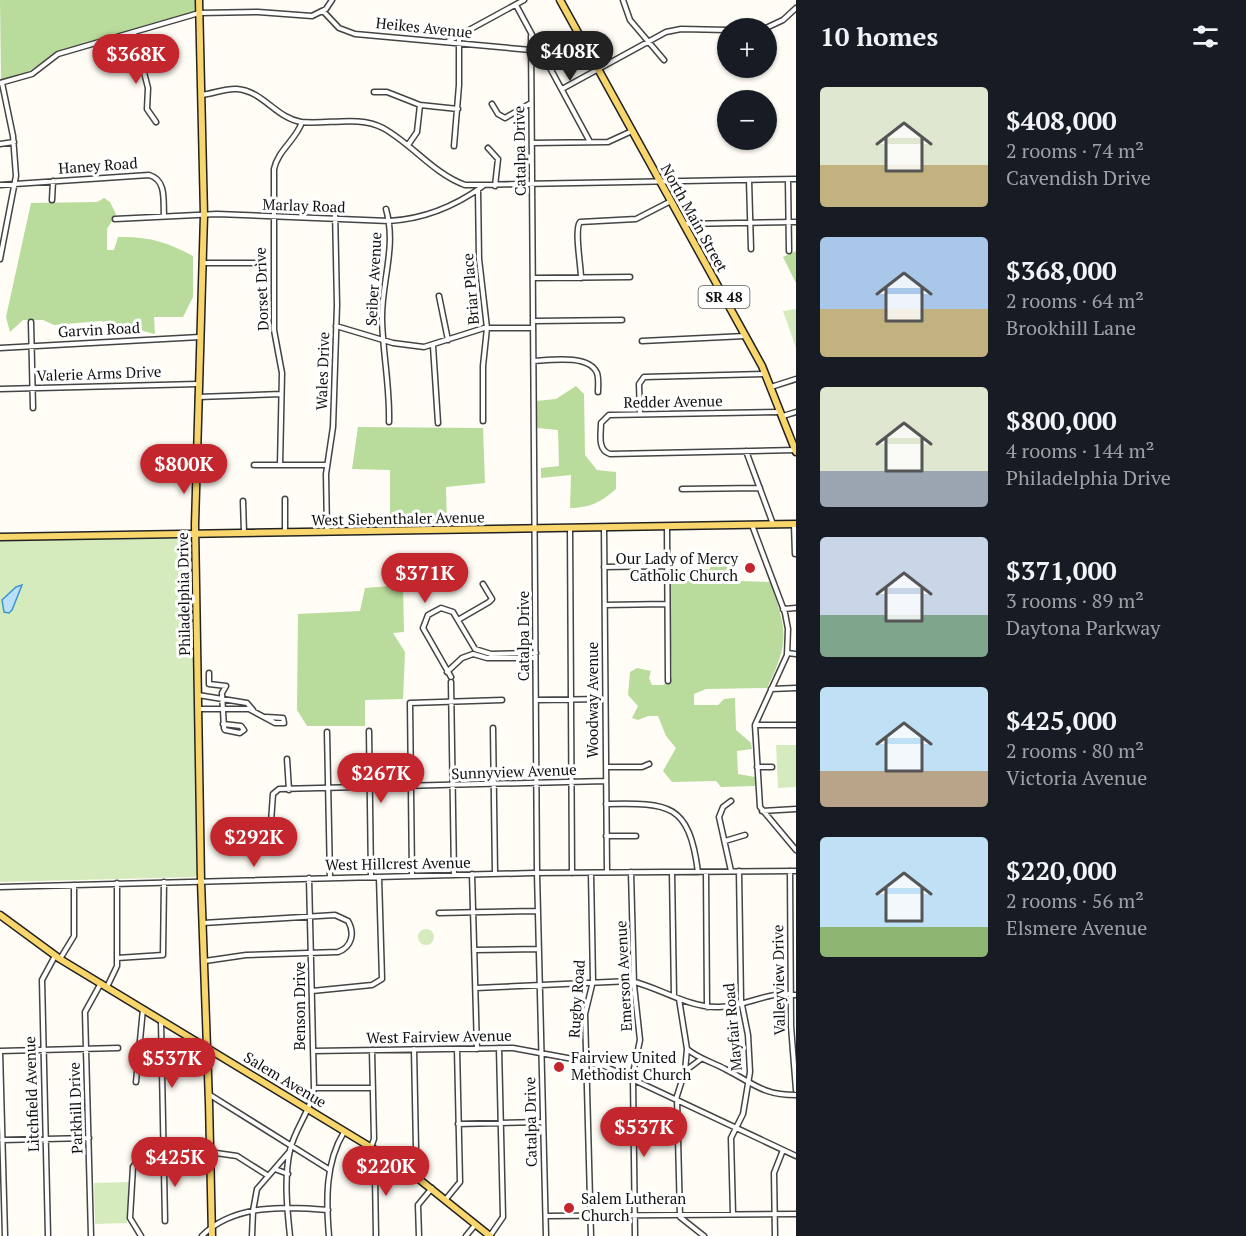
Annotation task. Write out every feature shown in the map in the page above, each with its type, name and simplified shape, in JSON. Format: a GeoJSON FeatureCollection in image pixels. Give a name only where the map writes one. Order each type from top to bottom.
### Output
{"type":"FeatureCollection","features":[{"type":"Feature","properties":{"kind":"main road","name":"Philadelphia Drive"},"geometry":{"type":"LineString","coordinates":[[200,0],[204,214],[196,534],[201,881],[212,1236]]}},
{"type":"Feature","properties":{"kind":"main road","name":"North Main Street"},"geometry":{"type":"LineString","coordinates":[[560,0],[766,374],[794,439],[796,451]]}},
{"type":"Feature","properties":{"kind":"main road","name":"West Siebenthaler Avenue"},"geometry":{"type":"LineString","coordinates":[[0,537],[795,524]]}},
{"type":"Feature","properties":{"kind":"main road","name":"Salem Avenue"},"geometry":{"type":"LineString","coordinates":[[0,915],[58,957],[309,1107],[405,1168],[490,1236]]}},
{"type":"Feature","properties":{"kind":"main road","name":"Philadelphia Drive"},"geometry":{"type":"LineString","coordinates":[[208,1080],[209,1103]]}},
{"type":"Feature","properties":{"kind":"street"},"geometry":{"type":"LineString","coordinates":[[0,259],[2,234],[15,184],[14,142],[1,83],[32,74],[58,54],[199,13],[258,12],[308,16],[323,11],[332,0]]}},
{"type":"Feature","properties":{"kind":"street"},"geometry":{"type":"LineString","coordinates":[[447,43],[524,0]]}},
{"type":"Feature","properties":{"kind":"street"},"geometry":{"type":"LineString","coordinates":[[623,0],[627,15],[664,60]]}},
{"type":"Feature","properties":{"kind":"street"},"geometry":{"type":"LineString","coordinates":[[516,5],[590,142]]}},
{"type":"Feature","properties":{"kind":"street"},"geometry":{"type":"LineString","coordinates":[[777,23],[796,8]]}},
{"type":"Feature","properties":{"kind":"street","name":"Heikes Avenue"},"geometry":{"type":"LineString","coordinates":[[323,11],[336,25],[349,32],[531,50]]}},
{"type":"Feature","properties":{"kind":"street"},"geometry":{"type":"LineString","coordinates":[[562,89],[649,40],[674,30],[717,30]]}},
{"type":"Feature","properties":{"kind":"street"},"geometry":{"type":"LineString","coordinates":[[134,33],[148,88],[147,109],[156,122]]}},
{"type":"Feature","properties":{"kind":"street"},"geometry":{"type":"LineString","coordinates":[[454,146],[458,109],[459,36]]}},
{"type":"Feature","properties":{"kind":"street","name":"Catalpa Drive"},"geometry":{"type":"LineString","coordinates":[[531,36],[537,873],[546,1236]]}},
{"type":"Feature","properties":{"kind":"street"},"geometry":{"type":"LineString","coordinates":[[201,96],[230,89],[245,90],[258,95],[284,115],[302,122],[374,124],[408,145],[451,178],[465,185],[796,179]]}},
{"type":"Feature","properties":{"kind":"street"},"geometry":{"type":"LineString","coordinates":[[374,92],[387,92],[420,105],[458,109]]}},
{"type":"Feature","properties":{"kind":"street"},"geometry":{"type":"LineString","coordinates":[[492,104],[500,116],[507,118],[531,103]]}},
{"type":"Feature","properties":{"kind":"street"},"geometry":{"type":"LineString","coordinates":[[408,145],[417,132],[420,105]]}},
{"type":"Feature","properties":{"kind":"street","name":"Dorset Drive"},"geometry":{"type":"LineString","coordinates":[[280,465],[281,364],[274,330],[273,216],[276,163],[294,140],[302,122]]}},
{"type":"Feature","properties":{"kind":"street"},"geometry":{"type":"LineString","coordinates":[[532,143],[613,140],[633,131]]}},
{"type":"Feature","properties":{"kind":"street"},"geometry":{"type":"LineString","coordinates":[[0,144],[14,142]]}},
{"type":"Feature","properties":{"kind":"street"},"geometry":{"type":"LineString","coordinates":[[488,148],[499,159],[495,186]]}},
{"type":"Feature","properties":{"kind":"street","name":"Haney Road"},"geometry":{"type":"LineString","coordinates":[[0,185],[152,175],[162,186],[164,216]]}},
{"type":"Feature","properties":{"kind":"street"},"geometry":{"type":"LineString","coordinates":[[788,179],[789,251]]}},
{"type":"Feature","properties":{"kind":"street"},"geometry":{"type":"LineString","coordinates":[[749,180],[751,249]]}},
{"type":"Feature","properties":{"kind":"street"},"geometry":{"type":"LineString","coordinates":[[52,200],[53,181]]}},
{"type":"Feature","properties":{"kind":"street"},"geometry":{"type":"LineString","coordinates":[[465,185],[471,194]]}},
{"type":"Feature","properties":{"kind":"street","name":"Marlay Road"},"geometry":{"type":"LineString","coordinates":[[115,219],[204,214],[389,221],[423,217],[483,186]]}},
{"type":"Feature","properties":{"kind":"street","name":"Briar Place"},"geometry":{"type":"LineString","coordinates":[[478,190],[479,259],[487,328],[483,366],[483,421]]}},
{"type":"Feature","properties":{"kind":"street"},"geometry":{"type":"LineString","coordinates":[[581,278],[576,230],[579,222],[636,219],[671,201]]}},
{"type":"Feature","properties":{"kind":"street","name":"Seiber Avenue"},"geometry":{"type":"LineString","coordinates":[[386,209],[389,221],[389,263],[382,313],[389,422]]}},
{"type":"Feature","properties":{"kind":"street","name":"Wales Drive"},"geometry":{"type":"LineString","coordinates":[[327,532],[327,465],[333,427],[336,326],[335,210]]}},
{"type":"Feature","properties":{"kind":"street"},"geometry":{"type":"LineString","coordinates":[[684,224],[796,222]]}},
{"type":"Feature","properties":{"kind":"street"},"geometry":{"type":"LineString","coordinates":[[202,263],[256,263]]}},
{"type":"Feature","properties":{"kind":"street"},"geometry":{"type":"LineString","coordinates":[[533,278],[630,277]]}},
{"type":"Feature","properties":{"kind":"street"},"geometry":{"type":"LineString","coordinates":[[439,296],[448,340]]}},
{"type":"Feature","properties":{"kind":"street"},"geometry":{"type":"LineString","coordinates":[[534,321],[622,320]]}},
{"type":"Feature","properties":{"kind":"street"},"geometry":{"type":"LineString","coordinates":[[31,322],[33,408]]}},
{"type":"Feature","properties":{"kind":"street"},"geometry":{"type":"LineString","coordinates":[[336,326],[384,341],[416,346],[433,346],[487,328],[534,328]]}},
{"type":"Feature","properties":{"kind":"street"},"geometry":{"type":"LineString","coordinates":[[642,341],[746,336]]}},
{"type":"Feature","properties":{"kind":"street","name":"Garvin Road"},"geometry":{"type":"LineString","coordinates":[[0,348],[200,337]]}},
{"type":"Feature","properties":{"kind":"street"},"geometry":{"type":"LineString","coordinates":[[433,346],[438,423]]}},
{"type":"Feature","properties":{"kind":"street"},"geometry":{"type":"LineString","coordinates":[[534,360],[570,360],[589,365],[598,374],[598,392]]}},
{"type":"Feature","properties":{"kind":"street"},"geometry":{"type":"LineString","coordinates":[[640,415],[639,384],[644,377],[766,374]]}},
{"type":"Feature","properties":{"kind":"street"},"geometry":{"type":"LineString","coordinates":[[771,387],[796,379]]}},
{"type":"Feature","properties":{"kind":"street","name":"Valerie Arms Drive"},"geometry":{"type":"LineString","coordinates":[[0,389],[198,384]]}},
{"type":"Feature","properties":{"kind":"street"},"geometry":{"type":"LineString","coordinates":[[198,398],[281,394]]}},
{"type":"Feature","properties":{"kind":"street","name":"Redder Avenue"},"geometry":{"type":"LineString","coordinates":[[746,451],[606,453],[601,444],[603,419],[609,415],[796,412]]}},
{"type":"Feature","properties":{"kind":"street"},"geometry":{"type":"LineString","coordinates":[[773,525],[746,451],[796,451]]}},
{"type":"Feature","properties":{"kind":"street"},"geometry":{"type":"LineString","coordinates":[[254,465],[327,465]]}},
{"type":"Feature","properties":{"kind":"street"},"geometry":{"type":"LineString","coordinates":[[682,489],[760,488]]}},
{"type":"Feature","properties":{"kind":"street"},"geometry":{"type":"LineString","coordinates":[[285,499],[285,533]]}},
{"type":"Feature","properties":{"kind":"street"},"geometry":{"type":"LineString","coordinates":[[243,501],[244,534]]}},
{"type":"Feature","properties":{"kind":"street"},"geometry":{"type":"LineString","coordinates":[[795,524],[795,554]]}},
{"type":"Feature","properties":{"kind":"street"},"geometry":{"type":"LineString","coordinates":[[752,525],[788,625],[787,653],[755,725],[762,811],[796,850]]}},
{"type":"Feature","properties":{"kind":"street"},"geometry":{"type":"LineString","coordinates":[[667,526],[668,681]]}},
{"type":"Feature","properties":{"kind":"street","name":"Woodway Avenue"},"geometry":{"type":"LineString","coordinates":[[604,527],[607,872]]}},
{"type":"Feature","properties":{"kind":"street"},"geometry":{"type":"LineString","coordinates":[[570,528],[572,873]]}},
{"type":"Feature","properties":{"kind":"street"},"geometry":{"type":"LineString","coordinates":[[604,567],[666,566]]}},
{"type":"Feature","properties":{"kind":"street"},"geometry":{"type":"LineString","coordinates":[[458,620],[492,599],[483,584]]}},
{"type":"Feature","properties":{"kind":"street"},"geometry":{"type":"LineString","coordinates":[[604,605],[667,604]]}},
{"type":"Feature","properties":{"kind":"street"},"geometry":{"type":"LineString","coordinates":[[454,875],[450,677],[423,629],[423,623],[428,615],[441,608],[450,609],[474,651]]}},
{"type":"Feature","properties":{"kind":"street"},"geometry":{"type":"LineString","coordinates":[[783,609],[796,608]]}},
{"type":"Feature","properties":{"kind":"street"},"geometry":{"type":"LineString","coordinates":[[450,677],[462,658],[474,651],[491,654],[536,655]]}},
{"type":"Feature","properties":{"kind":"street"},"geometry":{"type":"LineString","coordinates":[[787,653],[796,654]]}},
{"type":"Feature","properties":{"kind":"street"},"geometry":{"type":"LineString","coordinates":[[209,673],[209,684],[226,686],[222,698],[223,724],[226,731],[240,733],[244,729],[241,726],[223,724]]}},
{"type":"Feature","properties":{"kind":"street"},"geometry":{"type":"LineString","coordinates":[[771,688],[796,688]]}},
{"type":"Feature","properties":{"kind":"street"},"geometry":{"type":"LineString","coordinates":[[198,695],[247,703],[253,710],[266,717]]}},
{"type":"Feature","properties":{"kind":"street"},"geometry":{"type":"LineString","coordinates":[[536,700],[605,699]]}},
{"type":"Feature","properties":{"kind":"street"},"geometry":{"type":"LineString","coordinates":[[412,876],[411,703],[502,700]]}},
{"type":"Feature","properties":{"kind":"street"},"geometry":{"type":"LineString","coordinates":[[198,709],[253,710]]}},
{"type":"Feature","properties":{"kind":"street"},"geometry":{"type":"LineString","coordinates":[[755,725],[796,725]]}},
{"type":"Feature","properties":{"kind":"street"},"geometry":{"type":"LineString","coordinates":[[493,728],[495,874]]}},
{"type":"Feature","properties":{"kind":"street"},"geometry":{"type":"LineString","coordinates":[[369,731],[371,877]]}},
{"type":"Feature","properties":{"kind":"street"},"geometry":{"type":"LineString","coordinates":[[327,732],[330,878]]}},
{"type":"Feature","properties":{"kind":"street"},"geometry":{"type":"LineString","coordinates":[[271,822],[273,794],[279,789],[289,790],[287,759]]}},
{"type":"Feature","properties":{"kind":"street"},"geometry":{"type":"LineString","coordinates":[[606,767],[642,767],[650,764]]}},
{"type":"Feature","properties":{"kind":"street"},"geometry":{"type":"LineString","coordinates":[[757,767],[772,767]]}},
{"type":"Feature","properties":{"kind":"street","name":"Sunnyview Avenue"},"geometry":{"type":"LineString","coordinates":[[289,790],[606,781]]}},
{"type":"Feature","properties":{"kind":"street"},"geometry":{"type":"LineString","coordinates":[[731,801],[724,805],[719,815],[731,871]]}},
{"type":"Feature","properties":{"kind":"street"},"geometry":{"type":"LineString","coordinates":[[606,804],[654,804],[676,814],[689,832],[698,872]]}},
{"type":"Feature","properties":{"kind":"street"},"geometry":{"type":"LineString","coordinates":[[762,811],[796,808]]}},
{"type":"Feature","properties":{"kind":"street"},"geometry":{"type":"LineString","coordinates":[[725,841],[746,835]]}},
{"type":"Feature","properties":{"kind":"street"},"geometry":{"type":"LineString","coordinates":[[606,836],[636,836]]}},
{"type":"Feature","properties":{"kind":"street","name":"Mayfair Road"},"geometry":{"type":"LineString","coordinates":[[733,1214],[731,1138],[737,1127],[749,1083],[750,1051],[741,1004],[739,871]]}},
{"type":"Feature","properties":{"kind":"street","name":"Valleyview Drive"},"geometry":{"type":"LineString","coordinates":[[790,871],[796,1090]]}},
{"type":"Feature","properties":{"kind":"street","name":"West Hillcrest Avenue"},"geometry":{"type":"LineString","coordinates":[[0,887],[472,874],[796,871]]}},
{"type":"Feature","properties":{"kind":"street","name":"Emerson Avenue"},"geometry":{"type":"LineString","coordinates":[[631,872],[634,981],[640,1040],[632,1078],[635,1236]]}},
{"type":"Feature","properties":{"kind":"street"},"geometry":{"type":"LineString","coordinates":[[672,872],[674,996]]}},
{"type":"Feature","properties":{"kind":"street"},"geometry":{"type":"LineString","coordinates":[[706,872],[707,1007]]}},
{"type":"Feature","properties":{"kind":"street","name":"Rugby Road"},"geometry":{"type":"LineString","coordinates":[[591,873],[593,981],[586,1010],[591,1236]]}},
{"type":"Feature","properties":{"kind":"street"},"geometry":{"type":"LineString","coordinates":[[472,874],[477,1048]]}},
{"type":"Feature","properties":{"kind":"street"},"geometry":{"type":"LineString","coordinates":[[312,991],[378,982],[382,976],[379,877]]}},
{"type":"Feature","properties":{"kind":"street","name":"Benson Drive"},"geometry":{"type":"LineString","coordinates":[[290,1236],[288,1174],[291,1148],[309,1107],[314,1088],[309,878]]}},
{"type":"Feature","properties":{"kind":"street"},"geometry":{"type":"LineString","coordinates":[[117,958],[163,956],[164,882]]}},
{"type":"Feature","properties":{"kind":"street","name":"Parkhill Drive"},"geometry":{"type":"LineString","coordinates":[[91,1236],[85,1010],[116,971],[117,884]]}},
{"type":"Feature","properties":{"kind":"street","name":"Litchfield Avenue"},"geometry":{"type":"LineString","coordinates":[[48,1236],[42,979],[74,936],[74,885]]}},
{"type":"Feature","properties":{"kind":"street"},"geometry":{"type":"LineString","coordinates":[[439,913],[538,911]]}},
{"type":"Feature","properties":{"kind":"street"},"geometry":{"type":"LineString","coordinates":[[203,923],[267,921],[311,915],[342,917],[349,923],[352,934],[349,944],[343,950],[236,955],[204,962]]}},
{"type":"Feature","properties":{"kind":"street"},"geometry":{"type":"LineString","coordinates":[[475,950],[539,949]]}},
{"type":"Feature","properties":{"kind":"street"},"geometry":{"type":"LineString","coordinates":[[476,988],[593,981],[634,981],[654,986],[679,999],[707,1007],[741,1004],[766,994],[794,994]]}},
{"type":"Feature","properties":{"kind":"street"},"geometry":{"type":"LineString","coordinates":[[679,999],[687,1049],[685,1071],[677,1099],[680,1215],[681,1219],[704,1236]]}},
{"type":"Feature","properties":{"kind":"street"},"geometry":{"type":"LineString","coordinates":[[136,1082],[143,1009]]}},
{"type":"Feature","properties":{"kind":"street"},"geometry":{"type":"LineString","coordinates":[[161,1019],[165,1221]]}},
{"type":"Feature","properties":{"kind":"street"},"geometry":{"type":"LineString","coordinates":[[5,1236],[0,1051],[118,1048]]}},
{"type":"Feature","properties":{"kind":"street"},"geometry":{"type":"LineString","coordinates":[[490,1236],[503,1217],[499,1048]]}},
{"type":"Feature","properties":{"kind":"street","name":"West Fairview Avenue"},"geometry":{"type":"LineString","coordinates":[[312,1051],[499,1048],[542,1053],[607,1066],[796,1156]]}},
{"type":"Feature","properties":{"kind":"street"},"geometry":{"type":"LineString","coordinates":[[405,1168],[416,1149],[414,1049]]}},
{"type":"Feature","properties":{"kind":"street"},"geometry":{"type":"LineString","coordinates":[[446,1200],[460,1182],[457,1049]]}},
{"type":"Feature","properties":{"kind":"street"},"geometry":{"type":"LineString","coordinates":[[687,1049],[701,1059],[724,1068],[772,1094],[796,1095]]}},
{"type":"Feature","properties":{"kind":"street"},"geometry":{"type":"LineString","coordinates":[[371,1147],[374,1139],[372,1050]]}},
{"type":"Feature","properties":{"kind":"street"},"geometry":{"type":"LineString","coordinates":[[685,1071],[701,1059]]}},
{"type":"Feature","properties":{"kind":"street"},"geometry":{"type":"LineString","coordinates":[[314,1088],[373,1088]]}},
{"type":"Feature","properties":{"kind":"street"},"geometry":{"type":"LineString","coordinates":[[210,1095],[291,1148],[330,1170]]}},
{"type":"Feature","properties":{"kind":"street"},"geometry":{"type":"LineString","coordinates":[[458,1124],[543,1122]]}},
{"type":"Feature","properties":{"kind":"street"},"geometry":{"type":"LineString","coordinates":[[329,1236],[327,1210],[330,1170],[335,1150],[345,1131]]}},
{"type":"Feature","properties":{"kind":"street"},"geometry":{"type":"LineString","coordinates":[[1,1140],[89,1138]]}},
{"type":"Feature","properties":{"kind":"street"},"geometry":{"type":"LineString","coordinates":[[252,1236],[252,1211],[256,1192],[267,1175],[291,1148]]}},
{"type":"Feature","properties":{"kind":"street"},"geometry":{"type":"LineString","coordinates":[[775,1236],[774,1173],[783,1150]]}},
{"type":"Feature","properties":{"kind":"street"},"geometry":{"type":"LineString","coordinates":[[209,1152],[237,1156],[267,1175]]}},
{"type":"Feature","properties":{"kind":"street"},"geometry":{"type":"LineString","coordinates":[[141,1236],[130,1218],[133,1167],[136,1160],[164,1156]]}},
{"type":"Feature","properties":{"kind":"street"},"geometry":{"type":"LineString","coordinates":[[376,1236],[375,1176],[386,1156]]}},
{"type":"Feature","properties":{"kind":"street"},"geometry":{"type":"LineString","coordinates":[[274,1169],[288,1174]]}},
{"type":"Feature","properties":{"kind":"street"},"geometry":{"type":"LineString","coordinates":[[418,1236],[418,1205],[432,1188]]}},
{"type":"Feature","properties":{"kind":"street"},"geometry":{"type":"LineString","coordinates":[[201,1236],[212,1227],[252,1211],[288,1207],[327,1210]]}},
{"type":"Feature","properties":{"kind":"street"},"geometry":{"type":"LineString","coordinates":[[546,1216],[796,1214]]}},
{"type":"Feature","properties":{"kind":"street"},"geometry":{"type":"LineString","coordinates":[[466,1236],[475,1225]]}},
{"type":"Feature","properties":{"kind":"green space"},"geometry":{"type":"Polygon","coordinates":[[[0,0],[196,0],[196,13],[57,52],[25,74],[1,80],[0,0]]]}},
{"type":"Feature","properties":{"kind":"green space"},"geometry":{"type":"Polygon","coordinates":[[[104,198],[110,202],[116,214],[107,229],[107,250],[114,250],[118,237],[138,238],[166,244],[193,256],[193,297],[183,317],[154,317],[155,334],[101,321],[54,325],[43,320],[23,320],[10,332],[6,317],[31,203],[97,202],[104,198]]]}},
{"type":"Feature","properties":{"kind":"green space"},"geometry":{"type":"Polygon","coordinates":[[[796,251],[796,283],[783,257],[796,251]]]}},
{"type":"Feature","properties":{"kind":"green space"},"geometry":{"type":"Polygon","coordinates":[[[796,309],[796,348],[783,311],[796,309]]]}},
{"type":"Feature","properties":{"kind":"green space"},"geometry":{"type":"Polygon","coordinates":[[[576,386],[584,394],[585,455],[597,470],[616,472],[616,489],[595,503],[570,508],[571,475],[541,478],[541,468],[559,466],[558,430],[537,428],[536,401],[556,399],[576,386]]]}},
{"type":"Feature","properties":{"kind":"green space"},"geometry":{"type":"Polygon","coordinates":[[[358,427],[483,428],[485,483],[446,487],[447,526],[390,527],[390,470],[352,469],[358,427]]]}},
{"type":"Feature","properties":{"kind":"green space"},"geometry":{"type":"Polygon","coordinates":[[[189,536],[193,540],[197,875],[195,877],[0,882],[0,541],[189,536]]]}},
{"type":"Feature","properties":{"kind":"green space"},"geometry":{"type":"Polygon","coordinates":[[[718,559],[726,564],[738,581],[770,582],[783,624],[784,635],[780,658],[767,688],[706,689],[694,694],[694,705],[718,705],[724,699],[735,698],[736,730],[751,743],[752,749],[737,751],[738,774],[755,777],[755,786],[721,787],[716,781],[672,782],[663,771],[676,748],[666,736],[658,716],[648,716],[638,720],[632,718],[638,706],[628,695],[630,672],[637,668],[651,671],[649,678],[652,685],[663,685],[672,678],[669,582],[693,569],[709,570],[713,562],[718,559]]]}},
{"type":"Feature","properties":{"kind":"green space"},"geometry":{"type":"Polygon","coordinates":[[[403,585],[404,632],[393,633],[405,652],[403,699],[365,700],[365,726],[307,726],[297,710],[298,614],[360,611],[365,588],[403,585]]]}},
{"type":"Feature","properties":{"kind":"green space"},"geometry":{"type":"Polygon","coordinates":[[[776,745],[796,745],[796,787],[778,788],[776,745]]]}},
{"type":"Feature","properties":{"kind":"green space"},"geometry":{"type":"Polygon","coordinates":[[[423,929],[429,929],[434,937],[432,943],[423,945],[418,940],[418,934],[423,929]]]}},
{"type":"Feature","properties":{"kind":"green space"},"geometry":{"type":"Polygon","coordinates":[[[129,1182],[127,1223],[95,1224],[94,1183],[129,1182]]]}},
{"type":"Feature","properties":{"kind":"water"},"geometry":{"type":"Polygon","coordinates":[[[22,585],[12,610],[9,613],[4,612],[2,600],[16,587],[22,585]]]}},
{"type":"Feature","properties":{"kind":"place","name":"Our Lady of Mercy Catholic Church"},"geometry":{"type":"Point","coordinates":[750,568]}},
{"type":"Feature","properties":{"kind":"place","name":"Fairview United Methodist Church"},"geometry":{"type":"Point","coordinates":[559,1067]}},
{"type":"Feature","properties":{"kind":"place","name":"Salem Lutheran Church"},"geometry":{"type":"Point","coordinates":[569,1208]}}]}
